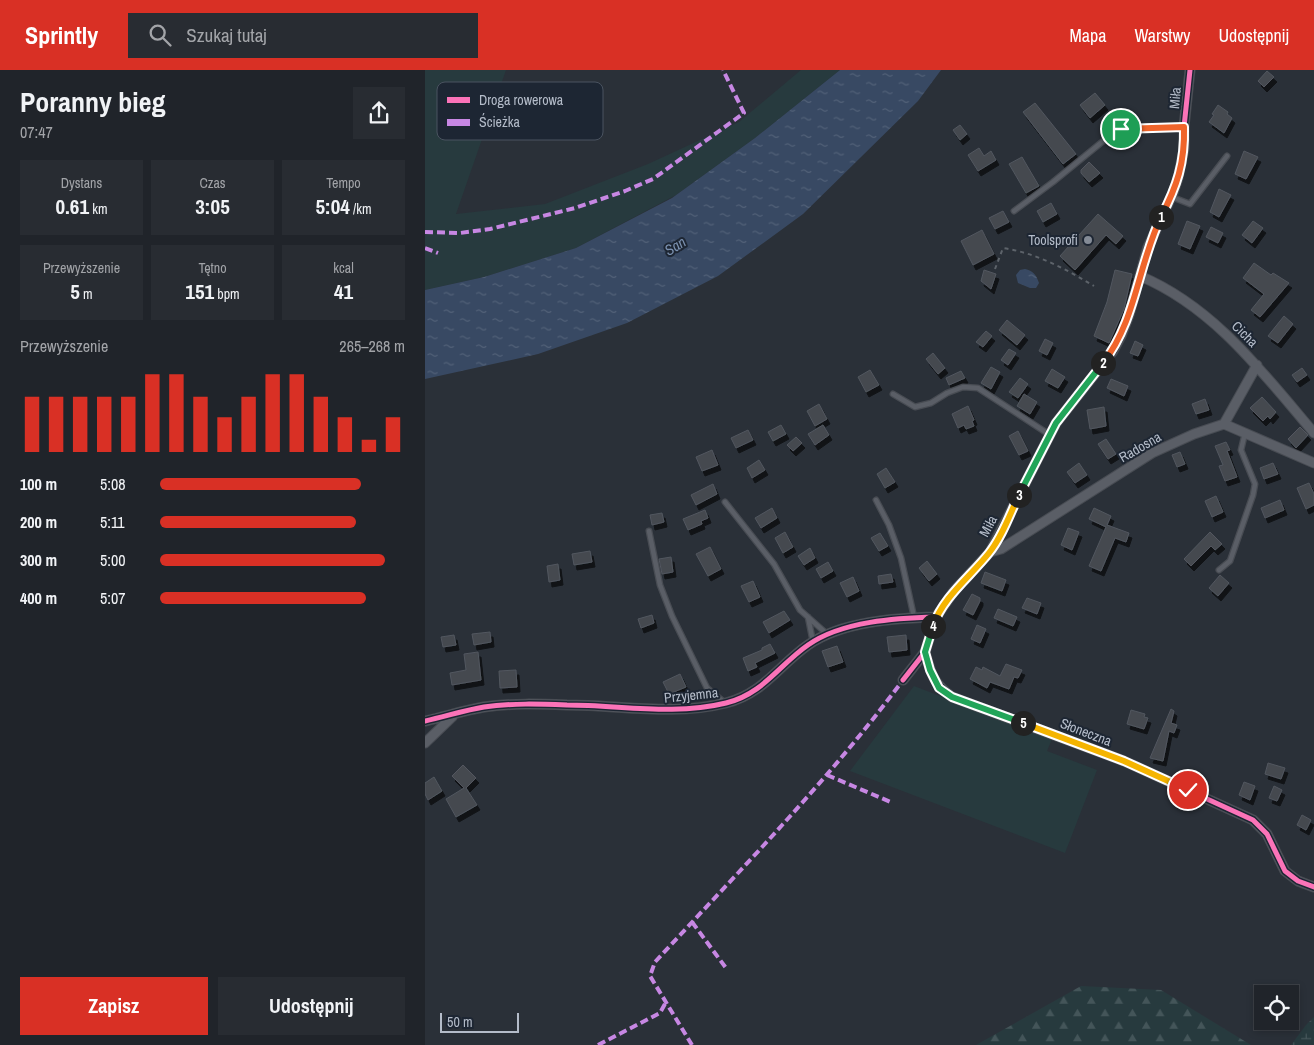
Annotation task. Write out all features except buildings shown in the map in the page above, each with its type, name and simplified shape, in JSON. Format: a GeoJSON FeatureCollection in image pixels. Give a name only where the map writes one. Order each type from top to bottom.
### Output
{"type":"FeatureCollection","features":[{"type":"Feature","properties":{"kind":"street","name":"Miła"},"geometry":{"type":"LineString","coordinates":[[903,680],[925,652],[936,617],[954,592],[990,552],[1056,423],[1117,343],[1129,314],[1149,247],[1178,178],[1184,149],[1184,127],[1190,70]]}},
{"type":"Feature","properties":{"kind":"street","name":"Cicha"},"geometry":{"type":"LineString","coordinates":[[1140,276],[1180,296],[1222,330],[1257,365],[1314,432]]}},
{"type":"Feature","properties":{"kind":"street"},"geometry":{"type":"LineString","coordinates":[[1257,365],[1224,424],[1314,463]]}},
{"type":"Feature","properties":{"kind":"street","name":"Radosna"},"geometry":{"type":"LineString","coordinates":[[990,552],[1001,549],[1152,453],[1194,434],[1224,424]]}},
{"type":"Feature","properties":{"kind":"street","name":"Przyjemna"},"geometry":{"type":"LineString","coordinates":[[425,721],[501,705],[569,705],[675,711],[726,703],[747,696],[769,680],[813,642],[827,634],[882,620],[936,617]]}},
{"type":"Feature","properties":{"kind":"street","name":"Słoneczna"},"geometry":{"type":"LineString","coordinates":[[925,652],[930,670],[939,688],[952,697],[1124,761],[1253,820],[1267,834],[1285,871],[1298,881],[1314,887]]}},
{"type":"Feature","properties":{"kind":"street"},"geometry":{"type":"LineString","coordinates":[[425,743],[453,716]]}},
{"type":"Feature","properties":{"kind":"lane"},"geometry":{"type":"LineString","coordinates":[[1014,211],[1053,182],[1101,142],[1121,129],[1184,127]]}},
{"type":"Feature","properties":{"kind":"lane"},"geometry":{"type":"LineString","coordinates":[[1171,197],[1191,204],[1227,156]]}},
{"type":"Feature","properties":{"kind":"lane"},"geometry":{"type":"LineString","coordinates":[[893,394],[915,406],[931,403],[947,393],[963,387],[978,388],[1050,435]]}},
{"type":"Feature","properties":{"kind":"lane"},"geometry":{"type":"LineString","coordinates":[[1219,570],[1230,561],[1253,495],[1255,484],[1241,450],[1245,433]]}},
{"type":"Feature","properties":{"kind":"lane"},"geometry":{"type":"LineString","coordinates":[[876,500],[889,525],[901,558],[914,617]]}},
{"type":"Feature","properties":{"kind":"lane"},"geometry":{"type":"LineString","coordinates":[[725,502],[774,564],[800,610],[827,634]]}},
{"type":"Feature","properties":{"kind":"lane"},"geometry":{"type":"LineString","coordinates":[[649,531],[660,585],[672,616],[707,688],[726,703]]}},
{"type":"Feature","properties":{"kind":"lane"},"geometry":{"type":"LineString","coordinates":[[808,617],[813,642]]}},
{"type":"Feature","properties":{"kind":"path"},"geometry":{"type":"LineString","coordinates":[[995,269],[1003,248],[1061,266],[1094,286]]}},
{"type":"Feature","properties":{"kind":"green space"},"geometry":{"type":"Polygon","coordinates":[[[425,70],[506,70],[502,82],[437,82],[437,140],[482,140],[456,214],[545,204],[648,164],[739,122],[801,70],[840,70],[755,138],[676,195],[576,248],[484,277],[425,290],[425,70]]]}},
{"type":"Feature","properties":{"kind":"green space"},"geometry":{"type":"Polygon","coordinates":[[[914,686],[1052,739],[1047,751],[1097,770],[1065,853],[850,771],[914,686]]]}},
{"type":"Feature","properties":{"kind":"green space"},"geometry":{"type":"Polygon","coordinates":[[[1081,986],[1161,990],[1251,1045],[976,1045],[1081,986]]]}},
{"type":"Feature","properties":{"kind":"green space"},"geometry":{"type":"Polygon","coordinates":[[[1314,1017],[1314,1045],[1291,1045],[1306,1025],[1314,1017]]]}},
{"type":"Feature","properties":{"kind":"water","name":"San"},"geometry":{"type":"Polygon","coordinates":[[[840,70],[941,70],[918,101],[803,214],[718,276],[627,323],[538,354],[425,379],[425,290],[484,277],[576,248],[672,198],[755,138],[840,70]]]}},
{"type":"Feature","properties":{"kind":"water"},"geometry":{"type":"Polygon","coordinates":[[[1025,269],[1034,273],[1037,277],[1039,283],[1036,288],[1030,288],[1018,283],[1016,275],[1020,270],[1025,269]]]}},
{"type":"Feature","properties":{"kind":"marked path"},"geometry":{"type":"LineString","coordinates":[[425,232],[460,233],[490,229],[575,208],[653,179],[744,113],[723,70]]}},
{"type":"Feature","properties":{"kind":"marked path"},"geometry":{"type":"LineString","coordinates":[[425,248],[438,253]]}},
{"type":"Feature","properties":{"kind":"marked path"},"geometry":{"type":"LineString","coordinates":[[692,1045],[650,976],[655,962],[845,754],[903,680]]}},
{"type":"Feature","properties":{"kind":"marked path"},"geometry":{"type":"LineString","coordinates":[[827,775],[893,803]]}},
{"type":"Feature","properties":{"kind":"marked path"},"geometry":{"type":"LineString","coordinates":[[692,922],[726,968]]}},
{"type":"Feature","properties":{"kind":"marked path"},"geometry":{"type":"LineString","coordinates":[[598,1045],[660,1013],[666,1002]]}},
{"type":"Feature","properties":{"kind":"cycle path"},"geometry":{"type":"LineString","coordinates":[[903,680],[925,652],[936,617],[954,591],[990,552],[1056,423],[1113,351],[1121,336],[1129,315],[1148,247],[1178,178],[1184,149],[1184,127],[1190,70]]}},
{"type":"Feature","properties":{"kind":"cycle path"},"geometry":{"type":"LineString","coordinates":[[425,721],[477,708],[505,705],[587,705],[647,709],[686,709],[726,703],[739,699],[761,686],[798,653],[822,637],[870,622],[936,617]]}},
{"type":"Feature","properties":{"kind":"cycle path"},"geometry":{"type":"LineString","coordinates":[[925,652],[934,677],[952,697],[1124,761],[1253,820],[1267,834],[1285,871],[1298,881],[1314,887]]}},
{"type":"Feature","properties":{"kind":"place","name":"Toolsprofi"},"geometry":{"type":"Point","coordinates":[1088,240]}},
{"type":"Feature","properties":{"kind":"route"},"geometry":{"type":"LineString","coordinates":[[1121,129],[1184,127],[1184,149],[1178,178],[1173,194],[1159,221],[1149,247],[1121,336],[1113,351],[1056,423],[990,552],[954,592],[936,617],[925,652],[930,670],[939,688],[952,697],[1124,761],[1188,790]]}}]}
